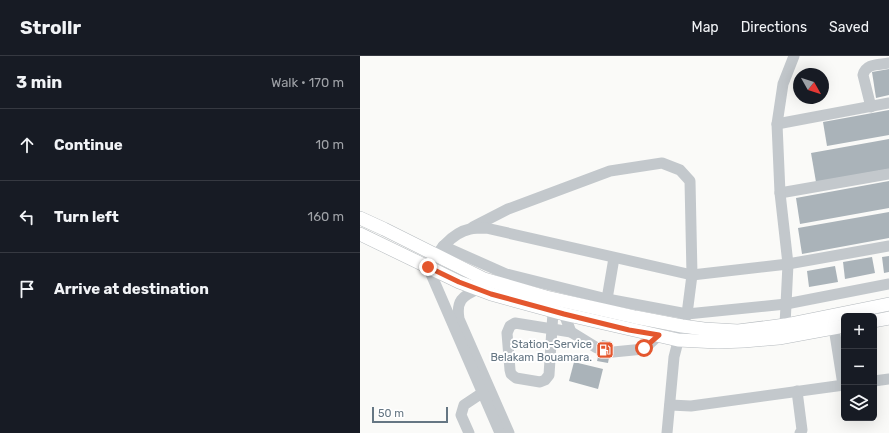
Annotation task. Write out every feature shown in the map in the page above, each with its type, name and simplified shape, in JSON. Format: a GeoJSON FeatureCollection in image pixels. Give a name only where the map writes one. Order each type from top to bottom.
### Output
{"type":"FeatureCollection","features":[{"type":"Feature","properties":{"kind":"main road"},"geometry":{"type":"LineString","coordinates":[[360,218],[439,251],[484,279],[562,301],[635,317],[684,320],[704,329],[738,331],[785,325],[889,304]]}},
{"type":"Feature","properties":{"kind":"main road"},"geometry":{"type":"LineString","coordinates":[[360,234],[428,267],[491,294],[558,313],[678,340],[718,342],[744,341],[778,338],[839,327]]}},
{"type":"Feature","properties":{"kind":"main road"},"geometry":{"type":"LineString","coordinates":[[877,320],[889,318]]}},
{"type":"Feature","properties":{"kind":"street"},"geometry":{"type":"LineString","coordinates":[[785,325],[788,264],[780,194],[777,124],[783,84],[794,56]]}},
{"type":"Feature","properties":{"kind":"street"},"geometry":{"type":"LineString","coordinates":[[871,107],[863,75],[865,70],[868,66],[889,63]]}},
{"type":"Feature","properties":{"kind":"street"},"geometry":{"type":"LineString","coordinates":[[777,124],[889,103]]}},
{"type":"Feature","properties":{"kind":"street"},"geometry":{"type":"LineString","coordinates":[[500,433],[428,267],[439,251],[459,233],[472,228],[508,209],[610,171],[662,164],[680,170],[690,181],[692,275],[684,320],[674,357],[667,433]]}},
{"type":"Feature","properties":{"kind":"street"},"geometry":{"type":"LineString","coordinates":[[780,194],[889,174]]}},
{"type":"Feature","properties":{"kind":"street"},"geometry":{"type":"LineString","coordinates":[[472,228],[486,228],[692,275],[788,264],[889,246]]}},
{"type":"Feature","properties":{"kind":"street"},"geometry":{"type":"LineString","coordinates":[[439,251],[506,274],[684,320],[786,304],[889,284]]}},
{"type":"Feature","properties":{"kind":"street"},"geometry":{"type":"LineString","coordinates":[[607,299],[614,258]]}},
{"type":"Feature","properties":{"kind":"street"},"geometry":{"type":"LineString","coordinates":[[478,289],[468,294],[461,301],[458,312],[459,319],[509,433]]}},
{"type":"Feature","properties":{"kind":"street"},"geometry":{"type":"LineString","coordinates":[[562,301],[551,330],[549,374],[545,380],[540,382],[516,378],[511,374],[507,333],[510,326],[515,323],[551,330],[571,332]]}},
{"type":"Feature","properties":{"kind":"street"},"geometry":{"type":"LineString","coordinates":[[558,313],[571,332],[597,348]]}},
{"type":"Feature","properties":{"kind":"street"},"geometry":{"type":"LineString","coordinates":[[839,327],[841,356]]}},
{"type":"Feature","properties":{"kind":"street"},"geometry":{"type":"LineString","coordinates":[[613,352],[644,348],[659,335]]}},
{"type":"Feature","properties":{"kind":"street"},"geometry":{"type":"LineString","coordinates":[[877,381],[889,379]]}},
{"type":"Feature","properties":{"kind":"street"},"geometry":{"type":"LineString","coordinates":[[670,405],[691,406],[841,385]]}},
{"type":"Feature","properties":{"kind":"street"},"geometry":{"type":"LineString","coordinates":[[797,391],[802,430],[800,433]]}},
{"type":"Feature","properties":{"kind":"street"},"geometry":{"type":"LineString","coordinates":[[469,433],[461,415],[464,405],[482,393]]}},
{"type":"Feature","properties":{"kind":"building"},"geometry":{"type":"Polygon","coordinates":[[[889,69],[889,95],[876,98],[872,72],[889,69]]]}},
{"type":"Feature","properties":{"kind":"building"},"geometry":{"type":"Polygon","coordinates":[[[889,110],[889,135],[827,146],[823,122],[889,110]]]}},
{"type":"Feature","properties":{"kind":"building"},"geometry":{"type":"Polygon","coordinates":[[[889,139],[889,169],[816,182],[811,153],[889,139]]]}},
{"type":"Feature","properties":{"kind":"building"},"geometry":{"type":"Polygon","coordinates":[[[889,181],[889,208],[800,224],[796,198],[889,181]]]}},
{"type":"Feature","properties":{"kind":"building"},"geometry":{"type":"Polygon","coordinates":[[[889,212],[889,238],[802,254],[798,228],[889,212]]]}},
{"type":"Feature","properties":{"kind":"building"},"geometry":{"type":"Polygon","coordinates":[[[889,256],[889,272],[884,273],[882,257],[889,256]]]}},
{"type":"Feature","properties":{"kind":"building"},"geometry":{"type":"Polygon","coordinates":[[[872,257],[875,273],[845,279],[843,262],[872,257]]]}},
{"type":"Feature","properties":{"kind":"building"},"geometry":{"type":"Polygon","coordinates":[[[835,266],[838,282],[809,287],[807,271],[835,266]]]}},
{"type":"Feature","properties":{"kind":"building"},"geometry":{"type":"Polygon","coordinates":[[[602,340],[612,342],[608,363],[597,361],[602,340]]]}},
{"type":"Feature","properties":{"kind":"building"},"geometry":{"type":"Polygon","coordinates":[[[574,362],[603,369],[598,389],[569,381],[574,362]]]}},
{"type":"Feature","properties":{"kind":"tunnel"},"geometry":{"type":"LineString","coordinates":[[597,348],[613,352]]}},
{"type":"Feature","properties":{"kind":"place","name":"Station-Service Belakam Bouamara."},"geometry":{"type":"Point","coordinates":[605,350]}},
{"type":"Feature","properties":{"kind":"route"},"geometry":{"type":"LineString","coordinates":[[428,267],[459,282],[491,294],[629,330],[659,335],[644,348]]}}]}
